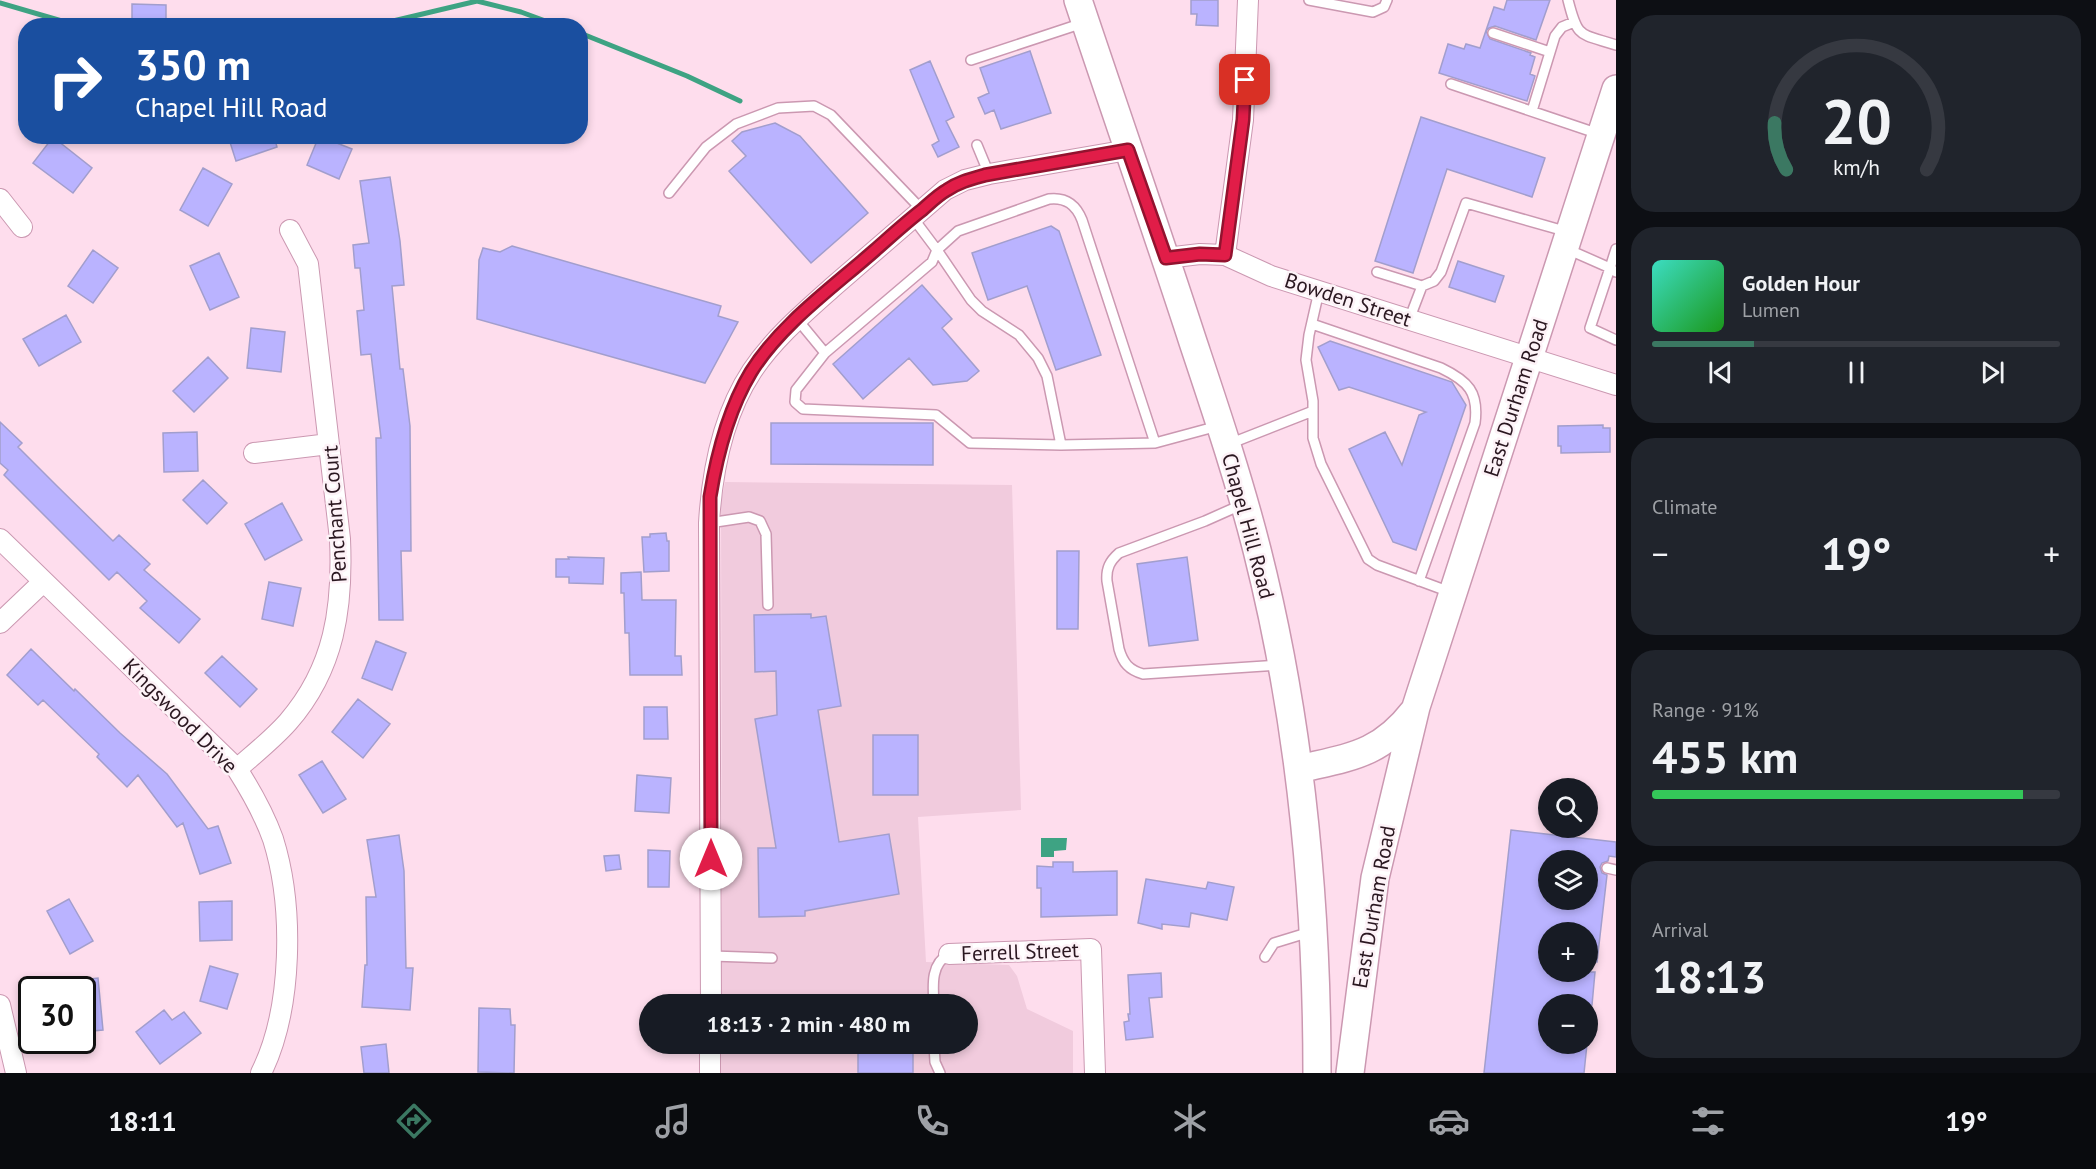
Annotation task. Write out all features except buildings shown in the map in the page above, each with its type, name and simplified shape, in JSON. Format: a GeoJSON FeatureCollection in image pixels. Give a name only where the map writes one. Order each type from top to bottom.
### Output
{"type":"FeatureCollection","features":[{"type":"Feature","properties":{"kind":"street"},"geometry":{"type":"LineString","coordinates":[[1225,255],[1243,120],[1248,0]]}},
{"type":"Feature","properties":{"kind":"street","name":"Chapel Hill Road"},"geometry":{"type":"LineString","coordinates":[[1081,11],[1224,435],[1260,562],[1299,769],[1312,932],[1317,1073]]}},
{"type":"Feature","properties":{"kind":"street","name":"East Durham Road"},"geometry":{"type":"LineString","coordinates":[[1350,1073],[1375,878],[1416,708],[1616,89]]}},
{"type":"Feature","properties":{"kind":"street"},"geometry":{"type":"LineString","coordinates":[[711,994],[709,523],[714,469],[736,400],[751,372],[768,349],[797,319],[945,190],[965,180],[989,174],[1128,150]]}},
{"type":"Feature","properties":{"kind":"street"},"geometry":{"type":"LineString","coordinates":[[0,199],[21,227]]}},
{"type":"Feature","properties":{"kind":"street","name":"Penchant Court"},"geometry":{"type":"LineString","coordinates":[[237,769],[288,722],[317,677],[336,627],[342,579],[340,539],[308,264],[290,230]]}},
{"type":"Feature","properties":{"kind":"street","name":"Bowden Street"},"geometry":{"type":"LineString","coordinates":[[1166,258],[1200,254],[1225,255],[1271,276],[1616,385]]}},
{"type":"Feature","properties":{"kind":"street"},"geometry":{"type":"LineString","coordinates":[[254,453],[329,444]]}},
{"type":"Feature","properties":{"kind":"street","name":"Kingswood Drive"},"geometry":{"type":"LineString","coordinates":[[0,540],[237,769],[260,807],[273,839],[280,871],[286,925],[286,970],[281,1013],[277,1035],[261,1073]]}},
{"type":"Feature","properties":{"kind":"street"},"geometry":{"type":"LineString","coordinates":[[0,623],[43,582]]}},
{"type":"Feature","properties":{"kind":"street","name":"East Durham Road"},"geometry":{"type":"LineString","coordinates":[[1299,769],[1368,751],[1395,733],[1416,708]]}},
{"type":"Feature","properties":{"kind":"street","name":"Ferrell Street"},"geometry":{"type":"LineString","coordinates":[[949,954],[1091,949],[1095,1073]]}},
{"type":"Feature","properties":{"kind":"street"},"geometry":{"type":"LineString","coordinates":[[0,1005],[16,1073]]}},
{"type":"Feature","properties":{"kind":"street"},"geometry":{"type":"LineString","coordinates":[[710,1054],[710,1073]]}},
{"type":"Feature","properties":{"kind":"lane"},"geometry":{"type":"LineString","coordinates":[[1309,0],[1373,12],[1384,7],[1387,0]]}},
{"type":"Feature","properties":{"kind":"lane"},"geometry":{"type":"LineString","coordinates":[[1568,0],[1574,22],[1581,33],[1616,45]]}},
{"type":"Feature","properties":{"kind":"lane"},"geometry":{"type":"LineString","coordinates":[[971,60],[1081,11]]}},
{"type":"Feature","properties":{"kind":"lane"},"geometry":{"type":"LineString","coordinates":[[1532,111],[1559,30],[1565,24],[1574,22]]}},
{"type":"Feature","properties":{"kind":"lane"},"geometry":{"type":"LineString","coordinates":[[1493,33],[1550,52]]}},
{"type":"Feature","properties":{"kind":"lane"},"geometry":{"type":"LineString","coordinates":[[1451,84],[1601,134]]}},
{"type":"Feature","properties":{"kind":"lane"},"geometry":{"type":"LineString","coordinates":[[669,193],[706,147],[736,124],[778,108],[814,106],[831,115],[917,213],[937,250],[970,300],[982,311],[1019,335],[1038,358],[1048,381],[1061,445]]}},
{"type":"Feature","properties":{"kind":"lane"},"geometry":{"type":"LineString","coordinates":[[977,145],[989,174]]}},
{"type":"Feature","properties":{"kind":"lane"},"geometry":{"type":"LineString","coordinates":[[1155,443],[1082,220],[1072,204],[1062,200],[1049,199],[958,231],[937,250],[932,262],[825,353],[796,390],[795,402],[803,409],[936,415],[970,443],[1061,445],[1155,443],[1224,435],[1313,411]]}},
{"type":"Feature","properties":{"kind":"lane"},"geometry":{"type":"LineString","coordinates":[[1377,272],[1422,286],[1434,281],[1441,272],[1466,203],[1567,240],[1613,270]]}},
{"type":"Feature","properties":{"kind":"lane"},"geometry":{"type":"LineString","coordinates":[[1616,249],[1613,270],[1590,328],[1616,340]]}},
{"type":"Feature","properties":{"kind":"lane"},"geometry":{"type":"LineString","coordinates":[[1409,320],[1422,286]]}},
{"type":"Feature","properties":{"kind":"lane"},"geometry":{"type":"LineString","coordinates":[[1319,291],[1306,360],[1314,400],[1313,438],[1316,451],[1362,551],[1368,559],[1377,565],[1453,593]]}},
{"type":"Feature","properties":{"kind":"lane"},"geometry":{"type":"LineString","coordinates":[[797,319],[825,353]]}},
{"type":"Feature","properties":{"kind":"lane"},"geometry":{"type":"LineString","coordinates":[[1312,324],[1440,368],[1456,375],[1467,384],[1472,392],[1476,403],[1475,423],[1419,581]]}},
{"type":"Feature","properties":{"kind":"lane"},"geometry":{"type":"LineString","coordinates":[[1244,503],[1205,521],[1119,553],[1113,558],[1106,571],[1119,649],[1126,666],[1134,672],[1143,674],[1281,665]]}},
{"type":"Feature","properties":{"kind":"lane"},"geometry":{"type":"LineString","coordinates":[[709,523],[749,517],[760,521],[766,534],[768,605]]}},
{"type":"Feature","properties":{"kind":"lane"},"geometry":{"type":"LineString","coordinates":[[1265,957],[1274,943],[1312,932]]}},
{"type":"Feature","properties":{"kind":"lane"},"geometry":{"type":"LineString","coordinates":[[934,994],[935,972],[942,959],[949,954]]}},
{"type":"Feature","properties":{"kind":"lane"},"geometry":{"type":"LineString","coordinates":[[712,956],[772,958]]}},
{"type":"Feature","properties":{"kind":"lane"},"geometry":{"type":"LineString","coordinates":[[935,1054],[940,1073]]}},
{"type":"Feature","properties":{"kind":"shaded area"},"geometry":{"type":"Polygon","coordinates":[[[725,482],[1012,485],[1021,810],[918,817],[926,962],[1009,965],[1017,976],[1027,1009],[1073,1031],[1073,1073],[719,1073],[720,1054],[978,1054],[978,994],[720,994],[721,502],[725,482]]]}},
{"type":"Feature","properties":{"kind":"shaded area"},"geometry":{"type":"Polygon","coordinates":[[[1041,838],[1067,838],[1066,850],[1054,851],[1054,857],[1041,857],[1041,838]]]}},
{"type":"Feature","properties":{"kind":"waterway"},"geometry":{"type":"LineString","coordinates":[[406,18],[477,1],[537,18]]}},
{"type":"Feature","properties":{"kind":"waterway"},"geometry":{"type":"LineString","coordinates":[[0,3],[52,18]]}},
{"type":"Feature","properties":{"kind":"waterway"},"geometry":{"type":"LineString","coordinates":[[588,36],[687,76],[740,101]]}},
{"type":"Feature","properties":{"kind":"route"},"geometry":{"type":"LineString","coordinates":[[711,859],[710,497],[714,469],[723,439],[736,400],[751,372],[768,349],[797,319],[912,217],[945,190],[965,180],[985,175],[1128,150],[1166,258],[1200,254],[1225,255],[1243,120],[1245,80]]}}]}
